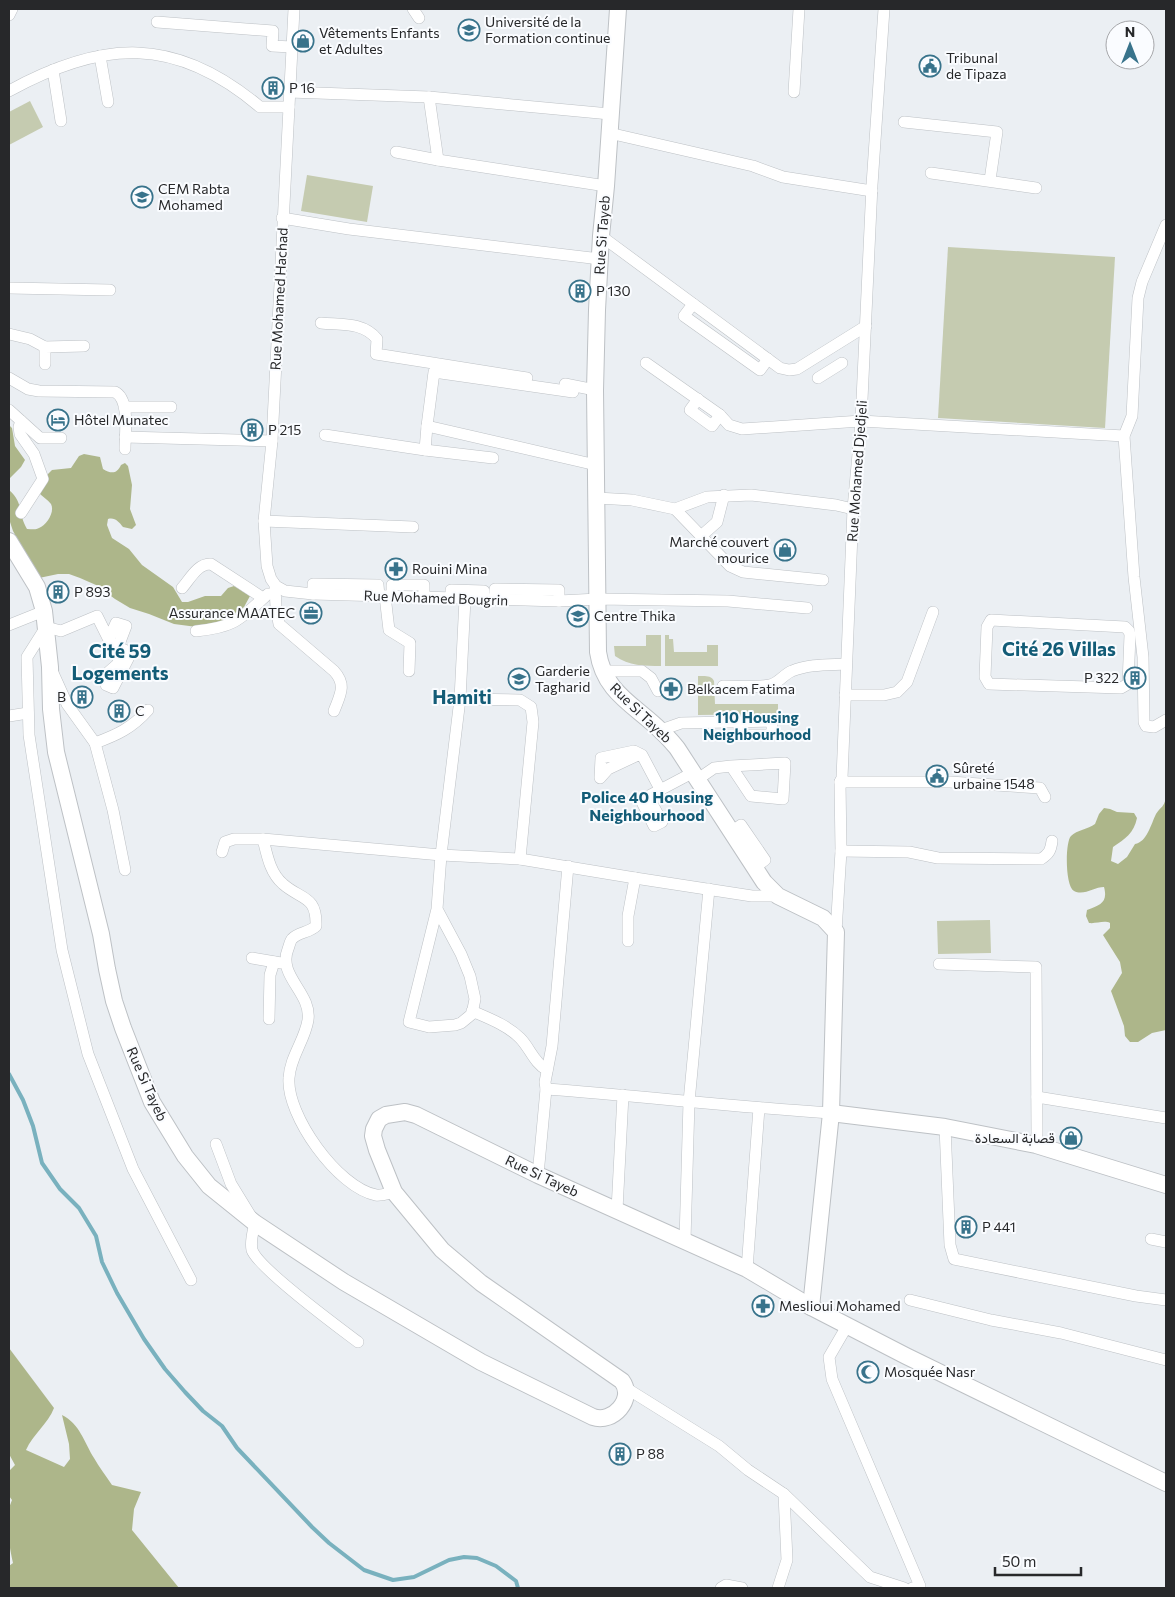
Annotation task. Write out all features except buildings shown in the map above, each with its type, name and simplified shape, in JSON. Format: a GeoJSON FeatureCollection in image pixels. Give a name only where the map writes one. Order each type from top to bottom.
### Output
{"type":"FeatureCollection","features":[{"type":"Feature","properties":{"kind":"main road","name":"Rue Si Tayeb"},"geometry":{"type":"LineString","coordinates":[[618,9],[601,236],[595,390],[597,642],[602,671],[612,686],[630,705],[661,730],[677,748],[764,882],[778,896],[823,918],[836,932]]}},
{"type":"Feature","properties":{"kind":"main road","name":"Rue Si Tayeb"},"geometry":{"type":"LineString","coordinates":[[9,541],[37,587],[45,619],[56,752],[101,934],[112,993],[122,1028],[152,1102],[185,1156],[209,1186],[255,1223],[344,1282],[481,1362],[593,1417],[599,1419],[606,1418],[615,1412],[626,1398],[626,1388],[622,1381],[481,1283],[442,1250],[394,1192],[373,1136],[379,1119],[386,1115],[405,1112],[426,1119],[538,1175],[747,1268],[811,1307],[847,1326],[1166,1483]]}},
{"type":"Feature","properties":{"kind":"main road"},"geometry":{"type":"LineString","coordinates":[[811,1307],[832,1112],[836,932]]}},
{"type":"Feature","properties":{"kind":"main road"},"geometry":{"type":"LineString","coordinates":[[832,1112],[945,1127],[1036,1145],[1166,1185]]}},
{"type":"Feature","properties":{"kind":"street"},"geometry":{"type":"LineString","coordinates":[[9,15],[12,9]]}},
{"type":"Feature","properties":{"kind":"street","name":"Rue Mohamed Hachad"},"geometry":{"type":"LineString","coordinates":[[294,9],[272,441],[264,521],[268,572],[275,587],[279,624],[340,678],[342,691],[334,711]]}},
{"type":"Feature","properties":{"kind":"street"},"geometry":{"type":"LineString","coordinates":[[794,92],[799,9]]}},
{"type":"Feature","properties":{"kind":"street","name":"Rue Mohamed Djedjeli"},"geometry":{"type":"LineString","coordinates":[[836,932],[841,851],[840,782],[842,778],[853,509],[861,421],[872,191],[884,9]]}},
{"type":"Feature","properties":{"kind":"street"},"geometry":{"type":"LineString","coordinates":[[157,22],[273,30],[272,46],[292,47]]}},
{"type":"Feature","properties":{"kind":"street"},"geometry":{"type":"LineString","coordinates":[[9,91],[77,61],[100,56],[136,53],[172,58],[194,65],[216,75],[260,107],[289,107]]}},
{"type":"Feature","properties":{"kind":"street"},"geometry":{"type":"LineString","coordinates":[[100,56],[108,102]]}},
{"type":"Feature","properties":{"kind":"street"},"geometry":{"type":"LineString","coordinates":[[53,70],[60,120]]}},
{"type":"Feature","properties":{"kind":"street"},"geometry":{"type":"LineString","coordinates":[[289,92],[429,97],[610,114]]}},
{"type":"Feature","properties":{"kind":"street"},"geometry":{"type":"LineString","coordinates":[[429,97],[438,160]]}},
{"type":"Feature","properties":{"kind":"street"},"geometry":{"type":"LineString","coordinates":[[904,122],[997,132],[990,180]]}},
{"type":"Feature","properties":{"kind":"street"},"geometry":{"type":"LineString","coordinates":[[609,133],[753,166],[784,177],[872,191]]}},
{"type":"Feature","properties":{"kind":"street"},"geometry":{"type":"LineString","coordinates":[[396,152],[606,186]]}},
{"type":"Feature","properties":{"kind":"street"},"geometry":{"type":"LineString","coordinates":[[931,173],[1036,188]]}},
{"type":"Feature","properties":{"kind":"street"},"geometry":{"type":"LineString","coordinates":[[282,218],[348,229],[600,259]]}},
{"type":"Feature","properties":{"kind":"street"},"geometry":{"type":"LineString","coordinates":[[1166,225],[1142,282],[1138,298],[1132,416],[1124,436],[1144,688],[1143,714],[1146,726],[1154,727],[1166,720]]}},
{"type":"Feature","properties":{"kind":"street"},"geometry":{"type":"LineString","coordinates":[[601,236],[780,368],[797,369],[866,326]]}},
{"type":"Feature","properties":{"kind":"street"},"geometry":{"type":"LineString","coordinates":[[9,288],[110,290]]}},
{"type":"Feature","properties":{"kind":"street"},"geometry":{"type":"LineString","coordinates":[[321,323],[360,326],[371,331],[377,338],[376,354],[595,390]]}},
{"type":"Feature","properties":{"kind":"street"},"geometry":{"type":"LineString","coordinates":[[9,334],[30,339],[45,346],[84,346]]}},
{"type":"Feature","properties":{"kind":"street"},"geometry":{"type":"LineString","coordinates":[[45,346],[45,364]]}},
{"type":"Feature","properties":{"kind":"street"},"geometry":{"type":"LineString","coordinates":[[819,355],[829,371]]}},
{"type":"Feature","properties":{"kind":"street"},"geometry":{"type":"LineString","coordinates":[[646,363],[720,415],[729,425],[742,429],[861,421],[1124,436]]}},
{"type":"Feature","properties":{"kind":"street"},"geometry":{"type":"LineString","coordinates":[[818,378],[842,363]]}},
{"type":"Feature","properties":{"kind":"street"},"geometry":{"type":"LineString","coordinates":[[425,450],[434,372],[573,392]]}},
{"type":"Feature","properties":{"kind":"street"},"geometry":{"type":"LineString","coordinates":[[9,378],[18,384],[39,391],[115,392],[122,397],[125,407],[125,449]]}},
{"type":"Feature","properties":{"kind":"street"},"geometry":{"type":"LineString","coordinates":[[125,407],[171,407]]}},
{"type":"Feature","properties":{"kind":"street"},"geometry":{"type":"LineString","coordinates":[[9,410],[40,438],[61,438]]}},
{"type":"Feature","properties":{"kind":"street"},"geometry":{"type":"LineString","coordinates":[[21,514],[43,479],[34,454],[20,434],[19,427],[22,421]]}},
{"type":"Feature","properties":{"kind":"street"},"geometry":{"type":"LineString","coordinates":[[427,426],[596,465]]}},
{"type":"Feature","properties":{"kind":"street"},"geometry":{"type":"LineString","coordinates":[[325,435],[494,458]]}},
{"type":"Feature","properties":{"kind":"street"},"geometry":{"type":"LineString","coordinates":[[125,437],[272,441]]}},
{"type":"Feature","properties":{"kind":"street"},"geometry":{"type":"LineString","coordinates":[[701,536],[717,522],[724,495]]}},
{"type":"Feature","properties":{"kind":"street"},"geometry":{"type":"LineString","coordinates":[[597,498],[632,500],[674,509],[707,497],[751,495],[836,505],[853,509]]}},
{"type":"Feature","properties":{"kind":"street"},"geometry":{"type":"LineString","coordinates":[[674,509],[730,566],[743,572],[822,580]]}},
{"type":"Feature","properties":{"kind":"street"},"geometry":{"type":"LineString","coordinates":[[264,521],[413,527]]}},
{"type":"Feature","properties":{"kind":"street"},"geometry":{"type":"LineString","coordinates":[[182,588],[199,567],[204,564],[210,564],[263,598]]}},
{"type":"Feature","properties":{"kind":"street"},"geometry":{"type":"LineString","coordinates":[[196,631],[233,624],[275,587],[288,592],[313,594],[313,584],[378,585],[385,596],[389,630],[410,643],[409,671]]}},
{"type":"Feature","properties":{"kind":"street","name":"Rue Mohamed Bougrin"},"geometry":{"type":"LineString","coordinates":[[385,596],[392,585],[424,585],[424,598],[489,599]]}},
{"type":"Feature","properties":{"kind":"street"},"geometry":{"type":"LineString","coordinates":[[451,598],[452,590],[484,591],[489,599],[495,589],[559,590],[559,601],[598,599],[728,602],[807,608]]}},
{"type":"Feature","properties":{"kind":"street"},"geometry":{"type":"LineString","coordinates":[[437,909],[461,954],[470,976],[475,999],[472,1014],[467,1018],[455,1025],[429,1027],[410,1022],[437,909],[441,855],[460,699],[465,599]]}},
{"type":"Feature","properties":{"kind":"street"},"geometry":{"type":"LineString","coordinates":[[845,696],[884,695],[897,692],[907,682],[933,612]]}},
{"type":"Feature","properties":{"kind":"street"},"geometry":{"type":"LineString","coordinates":[[9,625],[45,619],[61,631],[97,616],[120,662],[104,676],[106,684],[114,688],[131,653],[118,647],[126,626],[116,623],[109,639]]}},
{"type":"Feature","properties":{"kind":"street"},"geometry":{"type":"LineString","coordinates":[[45,619],[27,657],[29,734],[62,950],[88,1054],[133,1169],[191,1280]]}},
{"type":"Feature","properties":{"kind":"street"},"geometry":{"type":"LineString","coordinates":[[994,620],[1125,627],[1130,635],[1129,679],[1127,685],[1121,688],[989,684],[985,678],[987,624],[994,620]]}},
{"type":"Feature","properties":{"kind":"street"},"geometry":{"type":"LineString","coordinates":[[723,686],[766,685],[778,682],[789,672],[796,669],[846,664]]}},
{"type":"Feature","properties":{"kind":"street"},"geometry":{"type":"LineString","coordinates":[[50,667],[67,704],[95,743],[113,810],[125,870]]}},
{"type":"Feature","properties":{"kind":"street"},"geometry":{"type":"LineString","coordinates":[[602,671],[642,671],[651,678],[658,691]]}},
{"type":"Feature","properties":{"kind":"street"},"geometry":{"type":"LineString","coordinates":[[1127,685],[1132,688],[1144,688]]}},
{"type":"Feature","properties":{"kind":"street"},"geometry":{"type":"LineString","coordinates":[[460,699],[520,700],[531,707],[533,722],[520,858]]}},
{"type":"Feature","properties":{"kind":"street"},"geometry":{"type":"LineString","coordinates":[[95,743],[121,733],[139,720],[148,710]]}},
{"type":"Feature","properties":{"kind":"street"},"geometry":{"type":"LineString","coordinates":[[9,716],[28,714]]}},
{"type":"Feature","properties":{"kind":"street"},"geometry":{"type":"LineString","coordinates":[[661,730],[681,723],[739,722]]}},
{"type":"Feature","properties":{"kind":"street"},"geometry":{"type":"LineString","coordinates":[[640,754],[660,790]]}},
{"type":"Feature","properties":{"kind":"street"},"geometry":{"type":"LineString","coordinates":[[648,796],[714,768],[731,766],[785,763],[784,799],[751,796],[731,766]]}},
{"type":"Feature","properties":{"kind":"street"},"geometry":{"type":"LineString","coordinates":[[840,782],[950,782],[1040,788],[1044,793],[1044,797]]}},
{"type":"Feature","properties":{"kind":"street"},"geometry":{"type":"LineString","coordinates":[[222,852],[225,842],[234,839],[263,839],[441,855],[520,858],[752,896],[778,896]]}},
{"type":"Feature","properties":{"kind":"street"},"geometry":{"type":"LineString","coordinates":[[263,839],[269,865],[283,884],[308,900],[315,911],[316,926],[311,931],[292,939],[286,954],[270,976],[269,1019]]}},
{"type":"Feature","properties":{"kind":"street"},"geometry":{"type":"LineString","coordinates":[[841,851],[909,852],[938,858],[1041,858],[1047,855],[1051,849],[1052,841]]}},
{"type":"Feature","properties":{"kind":"street"},"geometry":{"type":"LineString","coordinates":[[538,1175],[546,1089],[545,1082],[552,1046],[568,866]]}},
{"type":"Feature","properties":{"kind":"street"},"geometry":{"type":"LineString","coordinates":[[628,941],[628,916],[635,878]]}},
{"type":"Feature","properties":{"kind":"street"},"geometry":{"type":"LineString","coordinates":[[684,1240],[690,1102],[709,889]]}},
{"type":"Feature","properties":{"kind":"street"},"geometry":{"type":"LineString","coordinates":[[252,958],[280,962],[305,1002],[308,1020],[291,1062],[288,1077],[289,1092],[298,1118],[321,1154],[336,1171],[358,1187],[376,1195],[394,1192]]}},
{"type":"Feature","properties":{"kind":"street"},"geometry":{"type":"LineString","coordinates":[[939,964],[1036,967],[1036,1145]]}},
{"type":"Feature","properties":{"kind":"street"},"geometry":{"type":"LineString","coordinates":[[472,1011],[519,1037],[536,1061],[547,1070]]}},
{"type":"Feature","properties":{"kind":"street"},"geometry":{"type":"LineString","coordinates":[[546,1089],[623,1094],[759,1108],[832,1112]]}},
{"type":"Feature","properties":{"kind":"street"},"geometry":{"type":"LineString","coordinates":[[617,1210],[623,1094]]}},
{"type":"Feature","properties":{"kind":"street"},"geometry":{"type":"LineString","coordinates":[[1037,1097],[1166,1118]]}},
{"type":"Feature","properties":{"kind":"street"},"geometry":{"type":"LineString","coordinates":[[747,1268],[759,1108]]}},
{"type":"Feature","properties":{"kind":"street"},"geometry":{"type":"LineString","coordinates":[[945,1127],[950,1245],[954,1259],[1136,1296],[1166,1300]]}},
{"type":"Feature","properties":{"kind":"street"},"geometry":{"type":"LineString","coordinates":[[216,1144],[231,1184],[255,1223],[251,1244],[253,1252],[260,1262],[358,1342]]}},
{"type":"Feature","properties":{"kind":"street"},"geometry":{"type":"LineString","coordinates":[[1151,1239],[1166,1242]]}},
{"type":"Feature","properties":{"kind":"street"},"geometry":{"type":"LineString","coordinates":[[910,1300],[991,1320],[1061,1333],[1166,1360]]}},
{"type":"Feature","properties":{"kind":"street"},"geometry":{"type":"LineString","coordinates":[[847,1326],[830,1357],[832,1379],[920,1586],[912,1588]]}},
{"type":"Feature","properties":{"kind":"street"},"geometry":{"type":"LineString","coordinates":[[626,1388],[718,1446],[748,1470],[784,1494],[870,1577],[904,1588]]}},
{"type":"Feature","properties":{"kind":"street"},"geometry":{"type":"LineString","coordinates":[[778,1588],[787,1560],[784,1494]]}},
{"type":"Feature","properties":{"kind":"street"},"geometry":{"type":"LineString","coordinates":[[722,1588],[726,1585],[742,1588]]}},
{"type":"Feature","properties":{"kind":"green space"},"geometry":{"type":"Polygon","coordinates":[[[30,101],[43,127],[9,145],[9,112],[30,101]]]}},
{"type":"Feature","properties":{"kind":"green space"},"geometry":{"type":"Polygon","coordinates":[[[307,175],[373,186],[367,222],[301,211],[307,175]]]}},
{"type":"Feature","properties":{"kind":"green space"},"geometry":{"type":"Polygon","coordinates":[[[948,247],[1115,257],[1105,428],[938,418],[948,247]]]}},
{"type":"Feature","properties":{"kind":"green space"},"geometry":{"type":"Polygon","coordinates":[[[9,425],[12,428],[15,446],[25,460],[9,479],[9,425]]]}},
{"type":"Feature","properties":{"kind":"green space"},"geometry":{"type":"Polygon","coordinates":[[[84,454],[100,457],[103,469],[109,472],[116,472],[125,463],[128,466],[132,485],[130,509],[136,525],[132,529],[123,527],[115,519],[108,519],[107,525],[112,538],[129,549],[142,565],[173,587],[182,602],[188,602],[205,596],[221,596],[228,588],[234,586],[250,596],[244,607],[220,623],[197,627],[174,624],[130,608],[96,585],[69,574],[39,578],[13,531],[9,519],[9,490],[17,499],[27,529],[38,529],[47,521],[52,511],[51,504],[39,493],[47,480],[48,474],[52,470],[71,468],[79,456],[84,454]]]}},
{"type":"Feature","properties":{"kind":"green space"},"geometry":{"type":"Polygon","coordinates":[[[646,635],[661,635],[661,666],[631,664],[615,656],[614,646],[646,646],[646,635]]]}},
{"type":"Feature","properties":{"kind":"green space"},"geometry":{"type":"Polygon","coordinates":[[[665,635],[669,635],[669,639],[673,639],[674,652],[707,652],[707,645],[718,645],[718,666],[665,666],[665,635]]]}},
{"type":"Feature","properties":{"kind":"green space"},"geometry":{"type":"Polygon","coordinates":[[[698,676],[713,679],[715,704],[778,704],[778,714],[698,715],[698,676]]]}},
{"type":"Feature","properties":{"kind":"green space"},"geometry":{"type":"Polygon","coordinates":[[[1166,797],[1166,1030],[1152,1033],[1138,1042],[1130,1042],[1125,1036],[1124,1026],[1111,991],[1122,973],[1120,962],[1103,935],[1110,928],[1110,923],[1089,923],[1086,916],[1087,910],[1104,900],[1104,887],[1085,892],[1074,891],[1069,881],[1067,864],[1068,846],[1071,836],[1095,824],[1104,808],[1117,812],[1134,813],[1137,818],[1131,832],[1113,847],[1111,861],[1118,864],[1127,857],[1135,844],[1139,843],[1146,836],[1166,797]]]}},
{"type":"Feature","properties":{"kind":"green space"},"geometry":{"type":"Polygon","coordinates":[[[990,920],[991,953],[938,954],[937,921],[990,920]]]}},
{"type":"Feature","properties":{"kind":"green space"},"geometry":{"type":"Polygon","coordinates":[[[9,1348],[54,1408],[26,1450],[64,1467],[70,1459],[69,1444],[62,1415],[73,1423],[112,1485],[141,1492],[134,1509],[132,1530],[179,1588],[9,1588],[9,1566],[13,1563],[8,1531],[8,1514],[12,1500],[9,1496],[9,1471],[15,1465],[9,1454],[9,1348]]]}},
{"type":"Feature","properties":{"kind":"waterway"},"geometry":{"type":"LineString","coordinates":[[9,1074],[23,1100],[33,1126],[42,1163],[60,1189],[79,1208],[96,1236],[102,1262],[117,1293],[144,1339],[165,1369],[185,1392],[203,1411],[222,1426],[237,1448],[312,1527],[364,1570],[393,1580],[414,1577],[449,1560],[464,1557],[477,1558],[496,1566],[516,1581],[518,1588]]}},
{"type":"Feature","properties":{"kind":"place","name":"Université de la Formation continue"},"geometry":{"type":"Point","coordinates":[469,30]}},
{"type":"Feature","properties":{"kind":"place","name":"Vêtements Enfants et Adultes"},"geometry":{"type":"Point","coordinates":[303,41]}},
{"type":"Feature","properties":{"kind":"place","name":"Tribunal de Tipaza"},"geometry":{"type":"Point","coordinates":[930,66]}},
{"type":"Feature","properties":{"kind":"place","name":"P 16"},"geometry":{"type":"Point","coordinates":[273,88]}},
{"type":"Feature","properties":{"kind":"place","name":"CEM Rabta Mohamed"},"geometry":{"type":"Point","coordinates":[142,197]}},
{"type":"Feature","properties":{"kind":"place","name":"P 130"},"geometry":{"type":"Point","coordinates":[580,291]}},
{"type":"Feature","properties":{"kind":"place","name":"Hôtel Munatec"},"geometry":{"type":"Point","coordinates":[58,420]}},
{"type":"Feature","properties":{"kind":"place","name":"P 215"},"geometry":{"type":"Point","coordinates":[252,430]}},
{"type":"Feature","properties":{"kind":"place","name":"Marché couvert mourice"},"geometry":{"type":"Point","coordinates":[785,550]}},
{"type":"Feature","properties":{"kind":"place","name":"Rouini Mina"},"geometry":{"type":"Point","coordinates":[396,569]}},
{"type":"Feature","properties":{"kind":"place","name":"P 893"},"geometry":{"type":"Point","coordinates":[58,592]}},
{"type":"Feature","properties":{"kind":"place","name":"Assurance MAATEC"},"geometry":{"type":"Point","coordinates":[311,613]}},
{"type":"Feature","properties":{"kind":"place","name":"Centre Thika"},"geometry":{"type":"Point","coordinates":[578,616]}},
{"type":"Feature","properties":{"kind":"place","name":"P 322"},"geometry":{"type":"Point","coordinates":[1135,678]}},
{"type":"Feature","properties":{"kind":"place","name":"Garderie Tagharid"},"geometry":{"type":"Point","coordinates":[519,679]}},
{"type":"Feature","properties":{"kind":"place","name":"Belkacem Fatima"},"geometry":{"type":"Point","coordinates":[671,689]}},
{"type":"Feature","properties":{"kind":"place","name":"B"},"geometry":{"type":"Point","coordinates":[82,697]}},
{"type":"Feature","properties":{"kind":"place","name":"C"},"geometry":{"type":"Point","coordinates":[119,711]}},
{"type":"Feature","properties":{"kind":"place","name":"Sûreté urbaine 1548"},"geometry":{"type":"Point","coordinates":[937,776]}},
{"type":"Feature","properties":{"kind":"place","name":"قصابة السعادة"},"geometry":{"type":"Point","coordinates":[1071,1138]}},
{"type":"Feature","properties":{"kind":"place","name":"P 441"},"geometry":{"type":"Point","coordinates":[966,1227]}},
{"type":"Feature","properties":{"kind":"place","name":"Meslioui Mohamed"},"geometry":{"type":"Point","coordinates":[763,1306]}},
{"type":"Feature","properties":{"kind":"place","name":"Mosquée Nasr"},"geometry":{"type":"Point","coordinates":[868,1372]}},
{"type":"Feature","properties":{"kind":"place","name":"P 88"},"geometry":{"type":"Point","coordinates":[620,1454]}},
{"type":"Feature","properties":{"kind":"district","name":"Cité 26 Villas"},"geometry":{"type":"Point","coordinates":[1059,649]}},
{"type":"Feature","properties":{"kind":"district","name":"Cité 59 Logements"},"geometry":{"type":"Point","coordinates":[120,662]}},
{"type":"Feature","properties":{"kind":"district","name":"Hamiti"},"geometry":{"type":"Point","coordinates":[462,697]}},
{"type":"Feature","properties":{"kind":"district","name":"110 Housing Neighbourhood"},"geometry":{"type":"Point","coordinates":[757,726]}},
{"type":"Feature","properties":{"kind":"district","name":"Police 40 Housing Neighbourhood"},"geometry":{"type":"Point","coordinates":[647,806]}}]}
